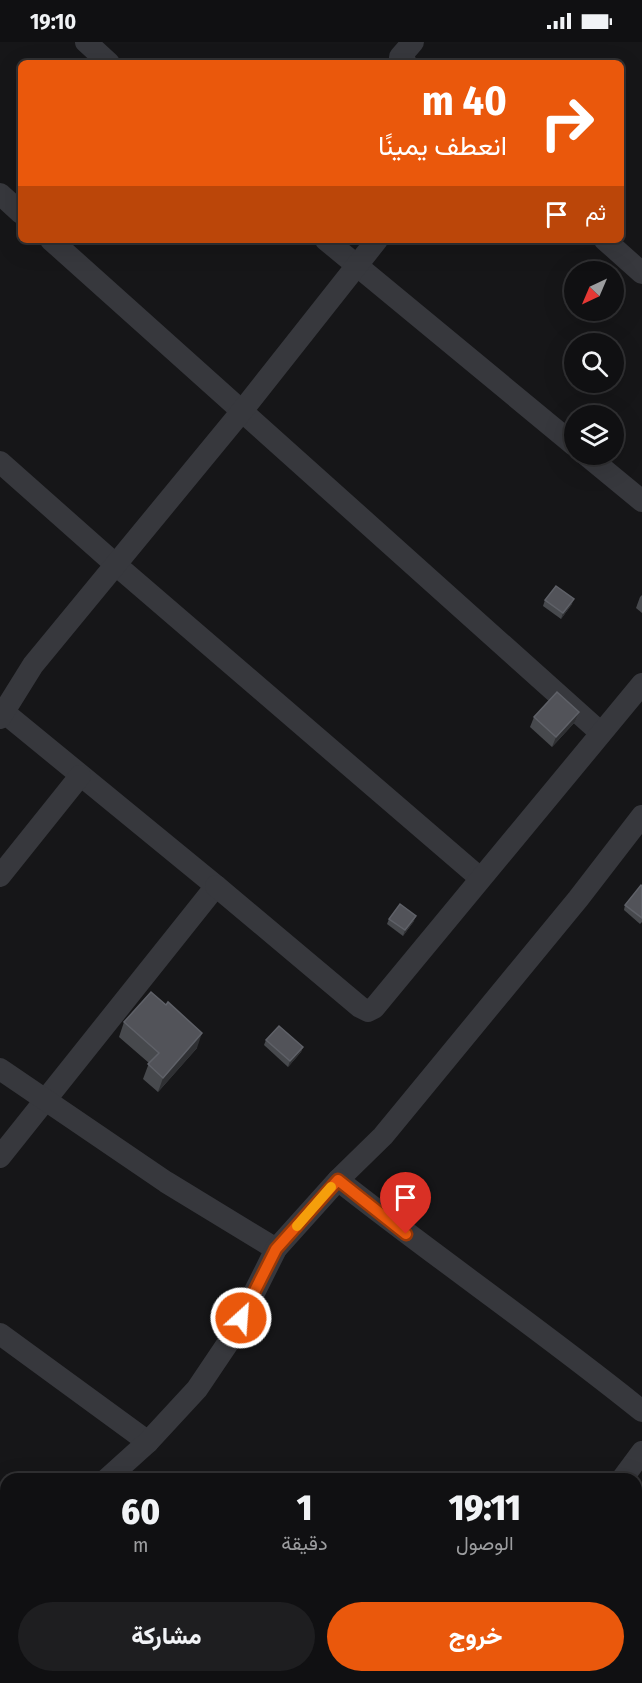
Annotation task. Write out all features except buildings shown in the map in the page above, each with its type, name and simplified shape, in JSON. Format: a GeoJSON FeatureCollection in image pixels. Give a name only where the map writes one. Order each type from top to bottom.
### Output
{"type":"FeatureCollection","features":[{"type":"Feature","properties":{"kind":"street"},"geometry":{"type":"LineString","coordinates":[[86,42],[106,60]]}},
{"type":"Feature","properties":{"kind":"street"},"geometry":{"type":"LineString","coordinates":[[403,60],[400,57],[413,42]]}},
{"type":"Feature","properties":{"kind":"street"},"geometry":{"type":"LineString","coordinates":[[0,195],[18,210]]}},
{"type":"Feature","properties":{"kind":"street"},"geometry":{"type":"LineString","coordinates":[[54,243],[601,733]]}},
{"type":"Feature","properties":{"kind":"street"},"geometry":{"type":"LineString","coordinates":[[330,243],[564,437]]}},
{"type":"Feature","properties":{"kind":"street"},"geometry":{"type":"LineString","coordinates":[[374,243],[242,411],[33,665],[1,713],[216,886],[364,1011],[368,1011],[374,1008],[642,684]]}},
{"type":"Feature","properties":{"kind":"street"},"geometry":{"type":"LineString","coordinates":[[608,243],[642,273]]}},
{"type":"Feature","properties":{"kind":"street"},"geometry":{"type":"LineString","coordinates":[[0,462],[480,878]]}},
{"type":"Feature","properties":{"kind":"street"},"geometry":{"type":"LineString","coordinates":[[598,465],[642,501]]}},
{"type":"Feature","properties":{"kind":"street"},"geometry":{"type":"LineString","coordinates":[[0,876],[80,776]]}},
{"type":"Feature","properties":{"kind":"street"},"geometry":{"type":"LineString","coordinates":[[113,1473],[148,1442],[197,1389],[211,1370],[232,1337],[276,1249],[338,1180],[389,1129],[578,899],[642,816]]}},
{"type":"Feature","properties":{"kind":"street"},"geometry":{"type":"LineString","coordinates":[[0,1157],[216,886]]}},
{"type":"Feature","properties":{"kind":"street"},"geometry":{"type":"LineString","coordinates":[[0,1069],[166,1182],[276,1249]]}},
{"type":"Feature","properties":{"kind":"street"},"geometry":{"type":"LineString","coordinates":[[338,1180],[406,1234],[572,1355],[642,1411]]}},
{"type":"Feature","properties":{"kind":"street"},"geometry":{"type":"LineString","coordinates":[[0,1334],[148,1442]]}},
{"type":"Feature","properties":{"kind":"street"},"geometry":{"type":"LineString","coordinates":[[626,1473],[642,1452]]}},
{"type":"Feature","properties":{"kind":"slow traffic"},"geometry":{"type":"LineString","coordinates":[[297,1226],[331,1187]]}},
{"type":"Feature","properties":{"kind":"route"},"geometry":{"type":"LineString","coordinates":[[241,1318],[276,1249],[338,1180],[406,1234]]}}]}
